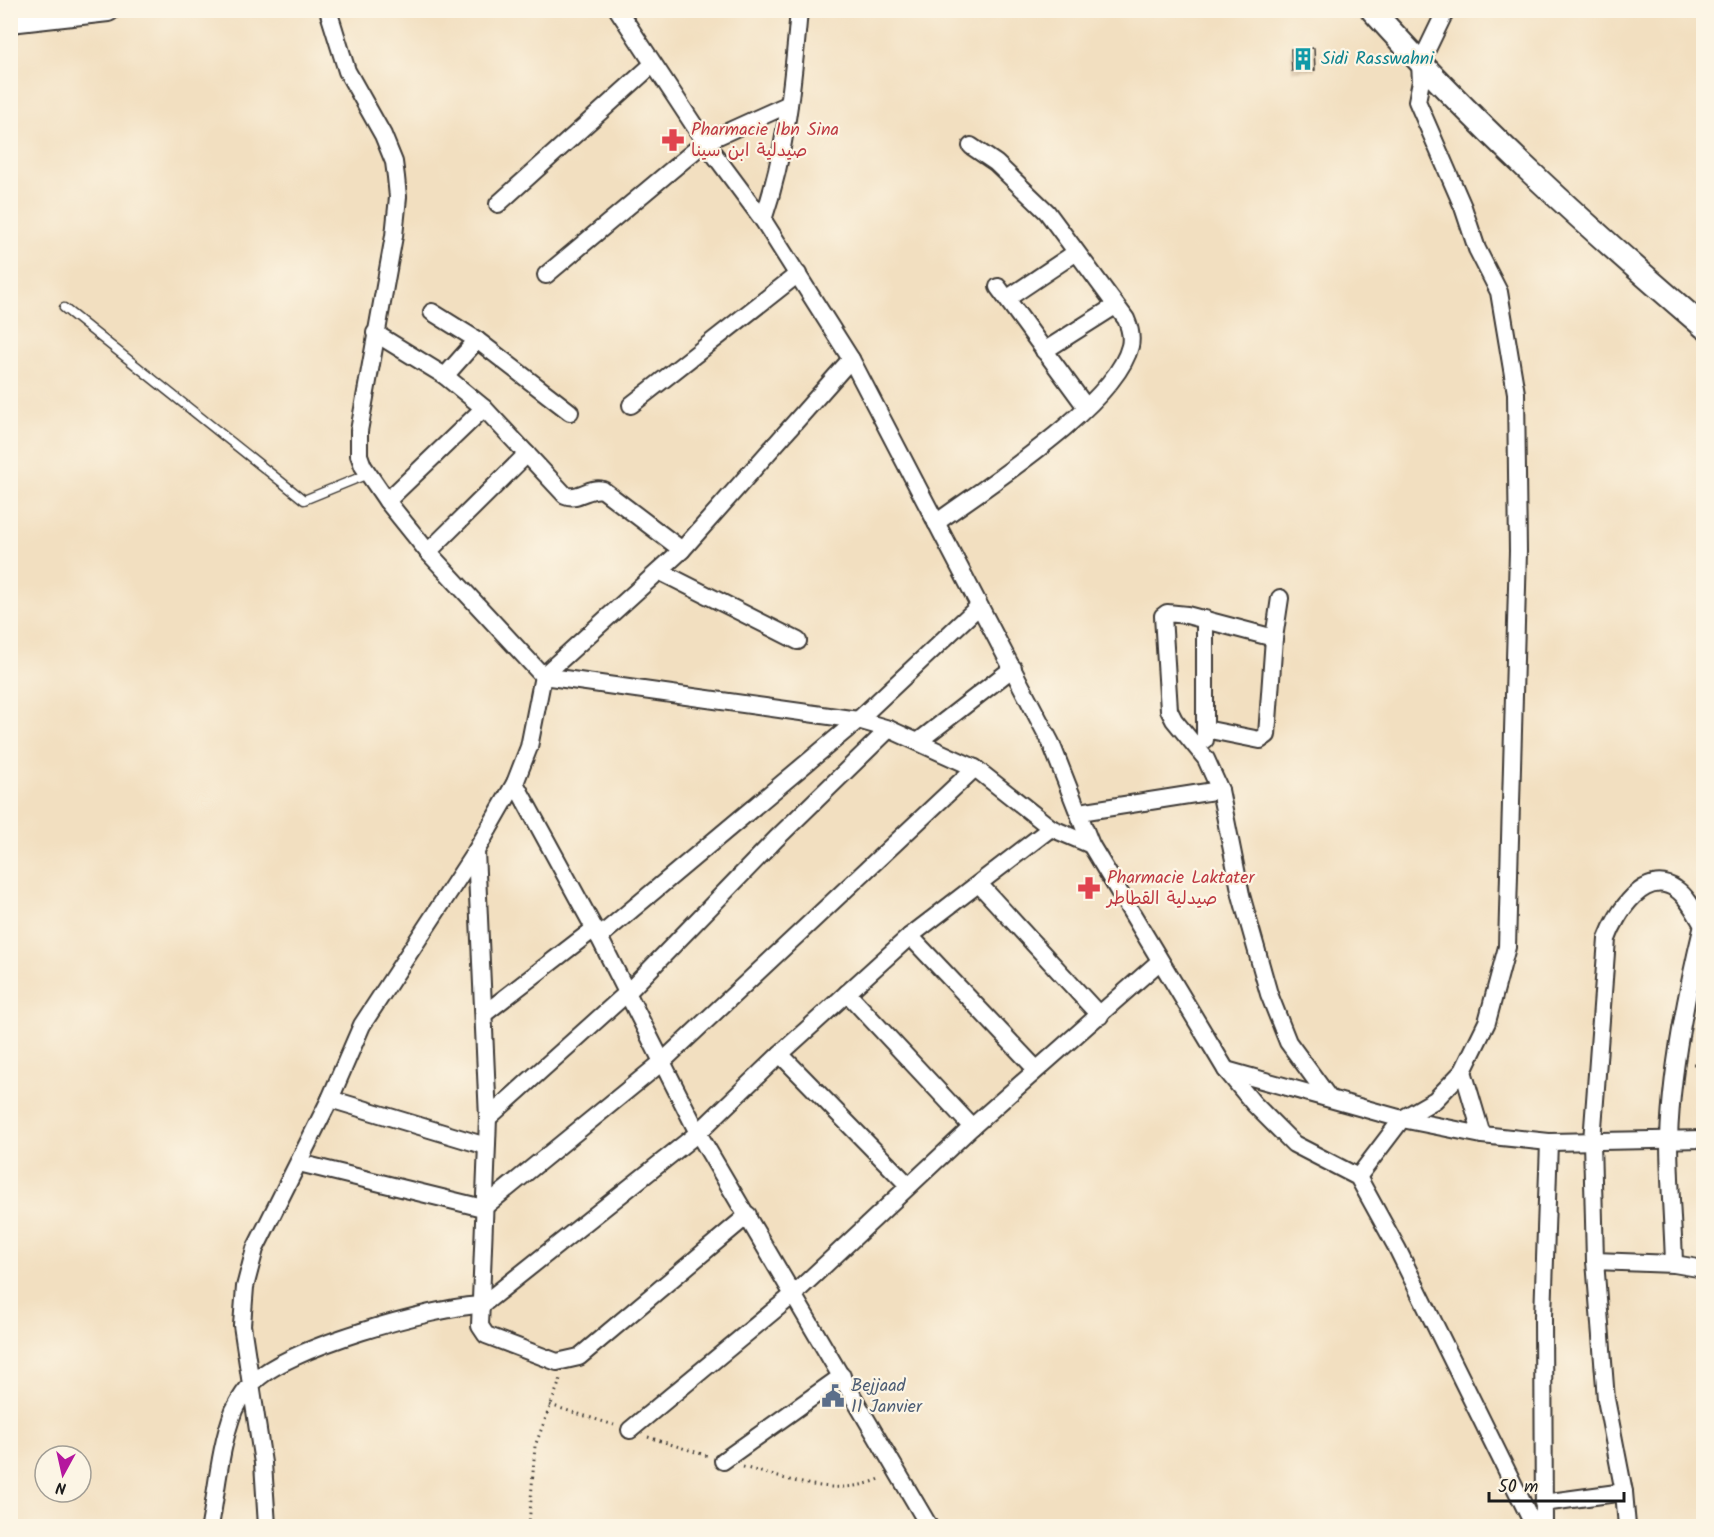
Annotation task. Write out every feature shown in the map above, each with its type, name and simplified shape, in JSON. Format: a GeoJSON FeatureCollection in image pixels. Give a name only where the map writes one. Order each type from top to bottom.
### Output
{"type":"FeatureCollection","features":[{"type":"Feature","properties":{"kind":"main road"},"geometry":{"type":"LineString","coordinates":[[10,17],[31,10]]}},
{"type":"Feature","properties":{"kind":"main road"},"geometry":{"type":"LineString","coordinates":[[10,21],[108,10]]}},
{"type":"Feature","properties":{"kind":"main road"},"geometry":{"type":"LineString","coordinates":[[1372,10],[1420,64],[1502,147],[1584,224],[1704,327]]}},
{"type":"Feature","properties":{"kind":"street"},"geometry":{"type":"LineString","coordinates":[[328,10],[347,72],[383,135],[394,162],[398,198],[394,236],[359,431],[359,455],[368,474],[387,501],[428,552],[543,676],[858,720],[888,729],[975,768],[1051,828],[1091,845]]}},
{"type":"Feature","properties":{"kind":"street"},"geometry":{"type":"LineString","coordinates":[[618,10],[652,65],[705,142],[763,220],[850,359],[1051,743],[1080,812],[1091,845],[1226,1070],[1254,1104],[1294,1144],[1358,1177],[1396,1248],[1534,1527]]}},
{"type":"Feature","properties":{"kind":"street"},"geometry":{"type":"LineString","coordinates":[[763,220],[776,181],[789,104],[799,10]]}},
{"type":"Feature","properties":{"kind":"street"},"geometry":{"type":"LineString","coordinates":[[1358,1177],[1401,1119],[1435,1100],[1463,1071],[1487,1022],[1507,947],[1518,563],[1516,393],[1498,292],[1477,249],[1463,207],[1418,110],[1420,64],[1446,10]]}},
{"type":"Feature","properties":{"kind":"street"},"geometry":{"type":"LineString","coordinates":[[498,204],[652,65]]}},
{"type":"Feature","properties":{"kind":"street"},"geometry":{"type":"LineString","coordinates":[[546,275],[705,142],[789,104]]}},
{"type":"Feature","properties":{"kind":"street"},"geometry":{"type":"LineString","coordinates":[[936,523],[1047,442],[1086,407],[1111,381],[1131,344],[1130,330],[1126,320],[1041,206],[996,163],[971,146]]}},
{"type":"Feature","properties":{"kind":"street"},"geometry":{"type":"LineString","coordinates":[[1075,252],[1003,292],[1086,407]]}},
{"type":"Feature","properties":{"kind":"street"},"geometry":{"type":"LineString","coordinates":[[631,405],[798,274]]}},
{"type":"Feature","properties":{"kind":"street"},"geometry":{"type":"LineString","coordinates":[[1044,351],[1115,306]]}},
{"type":"Feature","properties":{"kind":"street"},"geometry":{"type":"LineString","coordinates":[[432,312],[477,340],[570,412]]}},
{"type":"Feature","properties":{"kind":"street"},"geometry":{"type":"LineString","coordinates":[[375,333],[445,376],[484,408],[565,495],[573,497],[592,489],[603,490],[682,550]]}},
{"type":"Feature","properties":{"kind":"street"},"geometry":{"type":"LineString","coordinates":[[445,376],[477,340]]}},
{"type":"Feature","properties":{"kind":"street"},"geometry":{"type":"LineString","coordinates":[[267,1527],[263,1463],[242,1325],[245,1287],[255,1249],[330,1099],[362,1025],[476,851],[515,783],[529,747],[543,676],[661,572],[850,359]]}},
{"type":"Feature","properties":{"kind":"street"},"geometry":{"type":"LineString","coordinates":[[387,501],[484,408]]}},
{"type":"Feature","properties":{"kind":"street"},"geometry":{"type":"LineString","coordinates":[[428,552],[527,454]]}},
{"type":"Feature","properties":{"kind":"street"},"geometry":{"type":"LineString","coordinates":[[661,572],[798,641]]}},
{"type":"Feature","properties":{"kind":"street"},"geometry":{"type":"LineString","coordinates":[[1205,729],[1264,739],[1268,725],[1274,638],[1280,598]]}},
{"type":"Feature","properties":{"kind":"street"},"geometry":{"type":"LineString","coordinates":[[484,1014],[597,933],[858,720],[979,606]]}},
{"type":"Feature","properties":{"kind":"street"},"geometry":{"type":"LineString","coordinates":[[1274,638],[1205,619],[1167,613],[1162,624],[1169,710],[1174,720],[1206,759],[1220,790],[1241,895],[1269,994],[1288,1042],[1329,1098]]}},
{"type":"Feature","properties":{"kind":"street"},"geometry":{"type":"LineString","coordinates":[[1205,619],[1206,759]]}},
{"type":"Feature","properties":{"kind":"street"},"geometry":{"type":"LineString","coordinates":[[919,741],[1013,668]]}},
{"type":"Feature","properties":{"kind":"street"},"geometry":{"type":"LineString","coordinates":[[488,1118],[627,993],[776,839],[888,729]]}},
{"type":"Feature","properties":{"kind":"street"},"geometry":{"type":"LineString","coordinates":[[483,1208],[662,1062],[975,768]]}},
{"type":"Feature","properties":{"kind":"street"},"geometry":{"type":"LineString","coordinates":[[515,783],[597,933],[698,1133],[929,1527]]}},
{"type":"Feature","properties":{"kind":"street"},"geometry":{"type":"LineString","coordinates":[[1080,812],[1220,790]]}},
{"type":"Feature","properties":{"kind":"street"},"geometry":{"type":"LineString","coordinates":[[210,1527],[235,1410],[252,1383],[305,1353],[359,1332],[460,1305],[482,1305],[698,1133],[780,1054],[910,936],[1051,828]]}},
{"type":"Feature","properties":{"kind":"street"},"geometry":{"type":"LineString","coordinates":[[476,851],[488,1118],[480,1326],[486,1335],[557,1362],[579,1357],[748,1215]]}},
{"type":"Feature","properties":{"kind":"street"},"geometry":{"type":"LineString","coordinates":[[1627,1527],[1624,1492],[1606,1399],[1594,1261],[1592,1141],[1607,939],[1612,924],[1636,895],[1647,885],[1657,882],[1677,889],[1703,926],[1691,976],[1669,1138],[1674,1264]]}},
{"type":"Feature","properties":{"kind":"street"},"geometry":{"type":"LineString","coordinates":[[979,884],[1100,1016]]}},
{"type":"Feature","properties":{"kind":"street"},"geometry":{"type":"LineString","coordinates":[[910,936],[1036,1069]]}},
{"type":"Feature","properties":{"kind":"street"},"geometry":{"type":"LineString","coordinates":[[630,1430],[794,1294],[972,1127],[1160,961]]}},
{"type":"Feature","properties":{"kind":"street"},"geometry":{"type":"LineString","coordinates":[[846,993],[972,1127]]}},
{"type":"Feature","properties":{"kind":"street"},"geometry":{"type":"LineString","coordinates":[[780,1054],[909,1185]]}},
{"type":"Feature","properties":{"kind":"street"},"geometry":{"type":"LineString","coordinates":[[1226,1070],[1401,1119],[1482,1136],[1549,1142],[1704,1139]]}},
{"type":"Feature","properties":{"kind":"street"},"geometry":{"type":"LineString","coordinates":[[1463,1071],[1482,1136]]}},
{"type":"Feature","properties":{"kind":"street"},"geometry":{"type":"LineString","coordinates":[[330,1099],[486,1146]]}},
{"type":"Feature","properties":{"kind":"street"},"geometry":{"type":"LineString","coordinates":[[1544,1527],[1543,1317],[1549,1142]]}},
{"type":"Feature","properties":{"kind":"street"},"geometry":{"type":"LineString","coordinates":[[299,1162],[483,1208]]}},
{"type":"Feature","properties":{"kind":"street"},"geometry":{"type":"LineString","coordinates":[[1594,1261],[1674,1264],[1704,1269]]}},
{"type":"Feature","properties":{"kind":"street"},"geometry":{"type":"LineString","coordinates":[[723,1461],[842,1376]]}},
{"type":"Feature","properties":{"kind":"street"},"geometry":{"type":"LineString","coordinates":[[1543,1503],[1624,1492]]}},
{"type":"Feature","properties":{"kind":"lane"},"geometry":{"type":"LineString","coordinates":[[64,308],[304,500],[368,474]]}},
{"type":"Feature","properties":{"kind":"path"},"geometry":{"type":"LineString","coordinates":[[529,1527],[535,1446],[568,1361]]}},
{"type":"Feature","properties":{"kind":"building","name":"Sidi Rasswahni"},"geometry":{"type":"Polygon","coordinates":[[[1314,48],[1315,70],[1292,71],[1291,49],[1314,48]]]}},
{"type":"Feature","properties":{"kind":"place","name":"Sidi Rasswahni"},"geometry":{"type":"Point","coordinates":[1303,59]}},
{"type":"Feature","properties":{"kind":"place","name":"Pharmacie Ibn Sina صيدلية ابن سينا"},"geometry":{"type":"Point","coordinates":[673,140]}},
{"type":"Feature","properties":{"kind":"place","name":"Pharmacie Laktater صيدلية القطاطر"},"geometry":{"type":"Point","coordinates":[1089,888]}},
{"type":"Feature","properties":{"kind":"place","name":"Bejjaad 11 Janvier"},"geometry":{"type":"Point","coordinates":[833,1396]}}]}
